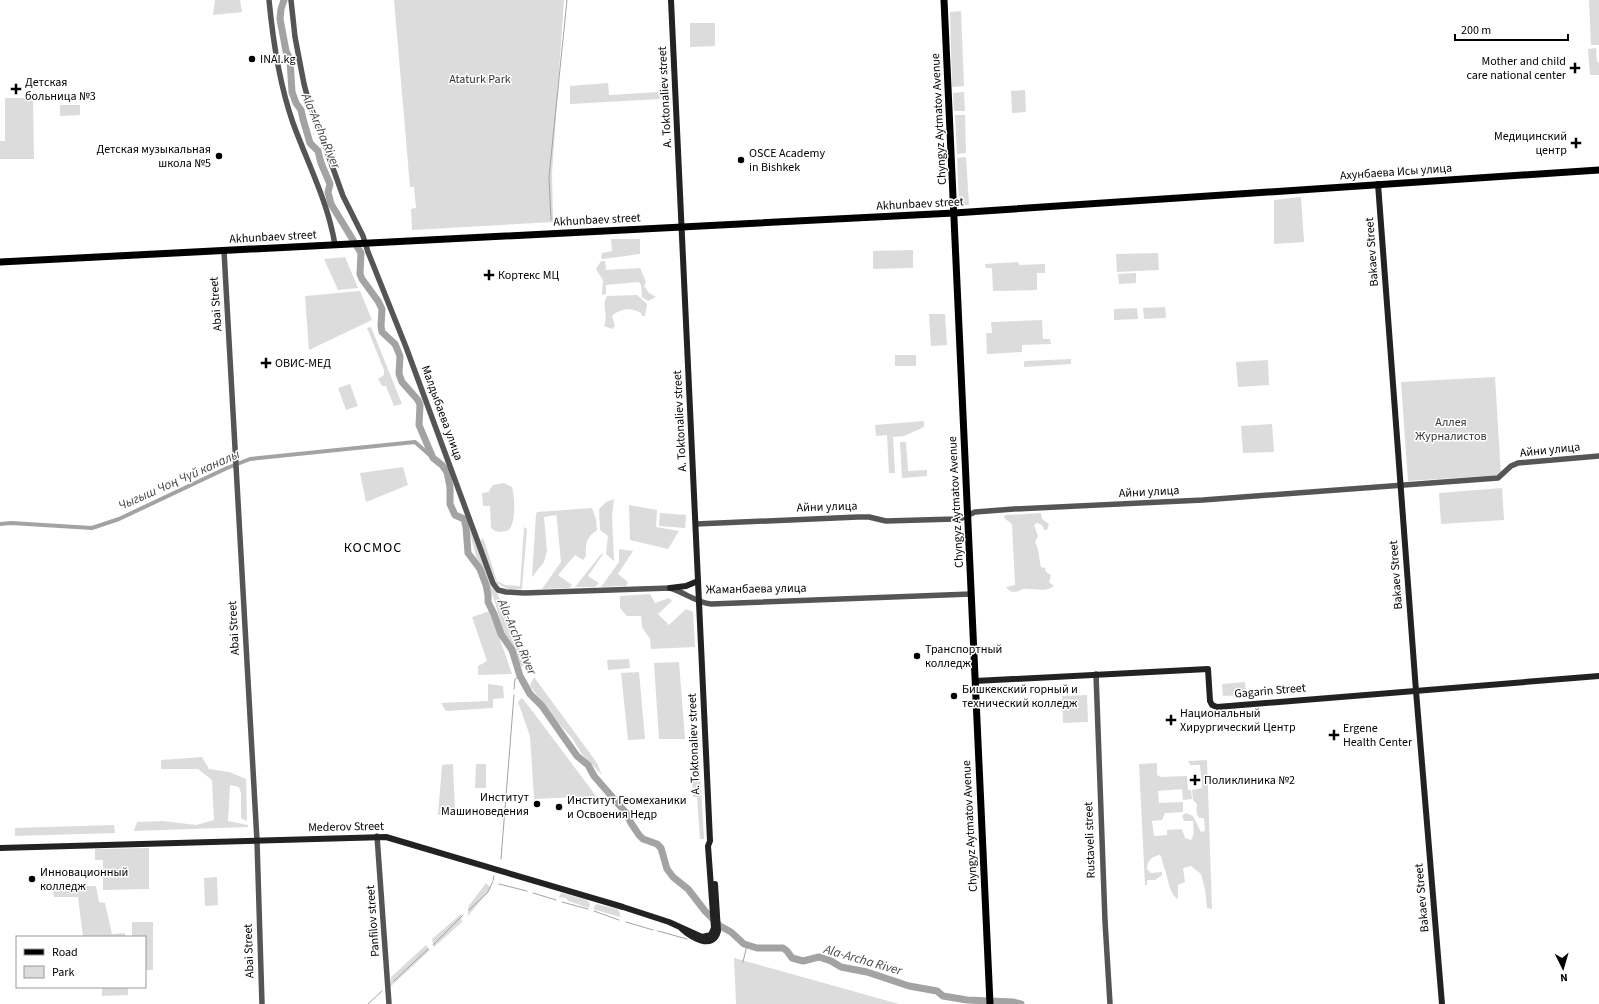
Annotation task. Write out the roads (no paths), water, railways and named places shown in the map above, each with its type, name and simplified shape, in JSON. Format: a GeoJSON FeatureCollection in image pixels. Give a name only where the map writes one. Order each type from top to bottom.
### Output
{"type":"FeatureCollection","features":[{"type":"Feature","properties":{"kind":"main road","name":"A. Toktonaliev street"},"geometry":{"type":"LineString","coordinates":[[671,0],[710,841],[708,846],[714,893],[714,935]]}},
{"type":"Feature","properties":{"kind":"main road","name":"Chyngyz Aytmatov Avenue"},"geometry":{"type":"LineString","coordinates":[[944,0],[990,1004]]}},
{"type":"Feature","properties":{"kind":"main road","name":"Ахунбаева Исы улица"},"geometry":{"type":"LineString","coordinates":[[954,213],[1599,170]]}},
{"type":"Feature","properties":{"kind":"main road","name":"Bakaev Street"},"geometry":{"type":"LineString","coordinates":[[1378,184],[1400,486],[1442,1004]]}},
{"type":"Feature","properties":{"kind":"main road","name":"Akhunbaev street"},"geometry":{"type":"LineString","coordinates":[[0,262],[954,213]]}},
{"type":"Feature","properties":{"kind":"main road"},"geometry":{"type":"LineString","coordinates":[[670,588],[686,586],[698,581]]}},
{"type":"Feature","properties":{"kind":"main road","name":"Gagarin Street"},"geometry":{"type":"LineString","coordinates":[[975,680],[1208,669],[1210,701],[1212,705],[1217,707],[1599,676]]}},
{"type":"Feature","properties":{"kind":"main road","name":"Mederov Street"},"geometry":{"type":"LineString","coordinates":[[0,848],[378,836],[423,847],[623,907],[663,920],[689,930],[702,937],[714,935]]}},
{"type":"Feature","properties":{"kind":"street"},"geometry":{"type":"LineString","coordinates":[[269,0],[275,53],[284,94],[299,140],[326,206],[338,245]]}},
{"type":"Feature","properties":{"kind":"street","name":"Малдыбаева улица"},"geometry":{"type":"LineString","coordinates":[[292,0],[295,37],[309,104],[343,196],[363,236],[363,243],[422,391],[493,583],[498,590]]}},
{"type":"Feature","properties":{"kind":"street","name":"Abai Street"},"geometry":{"type":"LineString","coordinates":[[224,251],[256,841],[262,1004]]}},
{"type":"Feature","properties":{"kind":"street","name":"Айни улица"},"geometry":{"type":"LineString","coordinates":[[696,524],[858,517],[869,517],[886,521],[962,518],[975,512],[1014,509],[1203,500],[1400,486],[1498,478],[1511,466],[1518,463],[1599,456]]}},
{"type":"Feature","properties":{"kind":"street","name":"Жаманбаева улица"},"geometry":{"type":"LineString","coordinates":[[498,590],[524,593],[670,588],[683,592],[699,601],[716,604],[971,594]]}},
{"type":"Feature","properties":{"kind":"street","name":"Rustaveli street"},"geometry":{"type":"LineString","coordinates":[[1096,674],[1104,921],[1110,1004]]}},
{"type":"Feature","properties":{"kind":"street","name":"Panfilov street"},"geometry":{"type":"LineString","coordinates":[[378,836],[390,1004]]}},
{"type":"Feature","properties":{"kind":"waterway","name":"Ala-Archa River"},"geometry":{"type":"LineString","coordinates":[[284,0],[280,19],[286,51],[290,59],[292,92],[296,103],[301,110],[310,143],[318,151],[321,163],[330,184],[328,192],[331,204],[361,253],[360,274],[382,309],[382,332],[395,344],[400,356],[399,374],[402,382],[418,400],[420,405],[419,425],[433,458],[442,465],[447,472],[450,487],[450,504],[455,515],[464,519],[468,553],[480,569],[486,585],[488,602],[501,634],[512,650],[520,676],[530,694],[542,706],[577,756],[588,765],[594,776],[627,814],[639,835],[643,839],[657,844],[661,848],[667,869],[673,877],[688,889],[705,911],[720,926],[731,932],[744,944],[757,948],[783,948],[792,958],[803,961],[819,957],[831,961],[841,967],[867,972],[909,986],[937,991],[943,996],[967,1000],[1013,1002],[1021,1004]]}},
{"type":"Feature","properties":{"kind":"waterway"},"geometry":{"type":"LineString","coordinates":[[551,220],[549,177],[567,0]]}},
{"type":"Feature","properties":{"kind":"waterway","name":"Чыгыш Чоң Чүй каналы"},"geometry":{"type":"LineString","coordinates":[[0,524],[11,523],[92,528],[119,519],[227,468],[250,459],[415,442],[433,458]]}},
{"type":"Feature","properties":{"kind":"waterway"},"geometry":{"type":"LineString","coordinates":[[514,689],[515,679],[520,676]]}},
{"type":"Feature","properties":{"kind":"waterway"},"geometry":{"type":"LineString","coordinates":[[501,859],[514,695]]}},
{"type":"Feature","properties":{"kind":"waterway"},"geometry":{"type":"LineString","coordinates":[[494,876],[494,880]]}},
{"type":"Feature","properties":{"kind":"waterway"},"geometry":{"type":"LineString","coordinates":[[469,910],[488,892],[493,881]]}},
{"type":"Feature","properties":{"kind":"waterway"},"geometry":{"type":"LineString","coordinates":[[499,884],[527,891]]}},
{"type":"Feature","properties":{"kind":"waterway"},"geometry":{"type":"LineString","coordinates":[[533,893],[556,900]]}},
{"type":"Feature","properties":{"kind":"waterway"},"geometry":{"type":"LineString","coordinates":[[562,902],[588,909]]}},
{"type":"Feature","properties":{"kind":"waterway"},"geometry":{"type":"LineString","coordinates":[[594,911],[619,920]]}},
{"type":"Feature","properties":{"kind":"waterway"},"geometry":{"type":"LineString","coordinates":[[433,945],[463,915]]}},
{"type":"Feature","properties":{"kind":"waterway"},"geometry":{"type":"LineString","coordinates":[[626,922],[653,930]]}},
{"type":"Feature","properties":{"kind":"waterway"},"geometry":{"type":"LineString","coordinates":[[658,931],[687,939]]}},
{"type":"Feature","properties":{"kind":"waterway"},"geometry":{"type":"LineString","coordinates":[[743,962],[747,945]]}},
{"type":"Feature","properties":{"kind":"waterway"},"geometry":{"type":"LineString","coordinates":[[394,981],[428,949]]}},
{"type":"Feature","properties":{"kind":"waterway"},"geometry":{"type":"LineString","coordinates":[[368,1004],[382,991]]}},
{"type":"Feature","properties":{"kind":"place","name":"INAI.kg"},"geometry":{"type":"Point","coordinates":[252,59]}},
{"type":"Feature","properties":{"kind":"place","name":"Mother and child care national center"},"geometry":{"type":"Point","coordinates":[1575,68]}},
{"type":"Feature","properties":{"kind":"place","name":"Детская больница №3"},"geometry":{"type":"Point","coordinates":[16,89]}},
{"type":"Feature","properties":{"kind":"place","name":"Медицинский центр"},"geometry":{"type":"Point","coordinates":[1576,143]}},
{"type":"Feature","properties":{"kind":"place","name":"Детская музыкальная школа №5"},"geometry":{"type":"Point","coordinates":[219,156]}},
{"type":"Feature","properties":{"kind":"place","name":"OSCE Academy in Bishkek"},"geometry":{"type":"Point","coordinates":[741,160]}},
{"type":"Feature","properties":{"kind":"place","name":"Кортекс МЦ"},"geometry":{"type":"Point","coordinates":[489,275]}},
{"type":"Feature","properties":{"kind":"place","name":"ОВИС-МЕД"},"geometry":{"type":"Point","coordinates":[266,363]}},
{"type":"Feature","properties":{"kind":"place","name":"Транспортный колледж"},"geometry":{"type":"Point","coordinates":[917,656]}},
{"type":"Feature","properties":{"kind":"place","name":"Бишкекский горный и технический колледж"},"geometry":{"type":"Point","coordinates":[954,696]}},
{"type":"Feature","properties":{"kind":"place","name":"Национальный Хирургический Центр"},"geometry":{"type":"Point","coordinates":[1171,720]}},
{"type":"Feature","properties":{"kind":"place","name":"Ergene Health Center"},"geometry":{"type":"Point","coordinates":[1334,735]}},
{"type":"Feature","properties":{"kind":"place","name":"Поликлиника №2"},"geometry":{"type":"Point","coordinates":[1195,780]}},
{"type":"Feature","properties":{"kind":"place","name":"Институт Машиноведения"},"geometry":{"type":"Point","coordinates":[537,804]}},
{"type":"Feature","properties":{"kind":"place","name":"Институт Геомеханики и Освоения Недр"},"geometry":{"type":"Point","coordinates":[559,807]}},
{"type":"Feature","properties":{"kind":"place","name":"Инновационный колледж"},"geometry":{"type":"Point","coordinates":[32,879]}},
{"type":"Feature","properties":{"kind":"district","name":"КОСМОС"},"geometry":{"type":"Point","coordinates":[373,548]}},
{"type":"Feature","properties":{"kind":"park label","name":"Ataturk Park"},"geometry":{"type":"Point","coordinates":[480,79]}},
{"type":"Feature","properties":{"kind":"park label","name":"Аллея Журналистов"},"geometry":{"type":"Point","coordinates":[1451,429]}}]}
